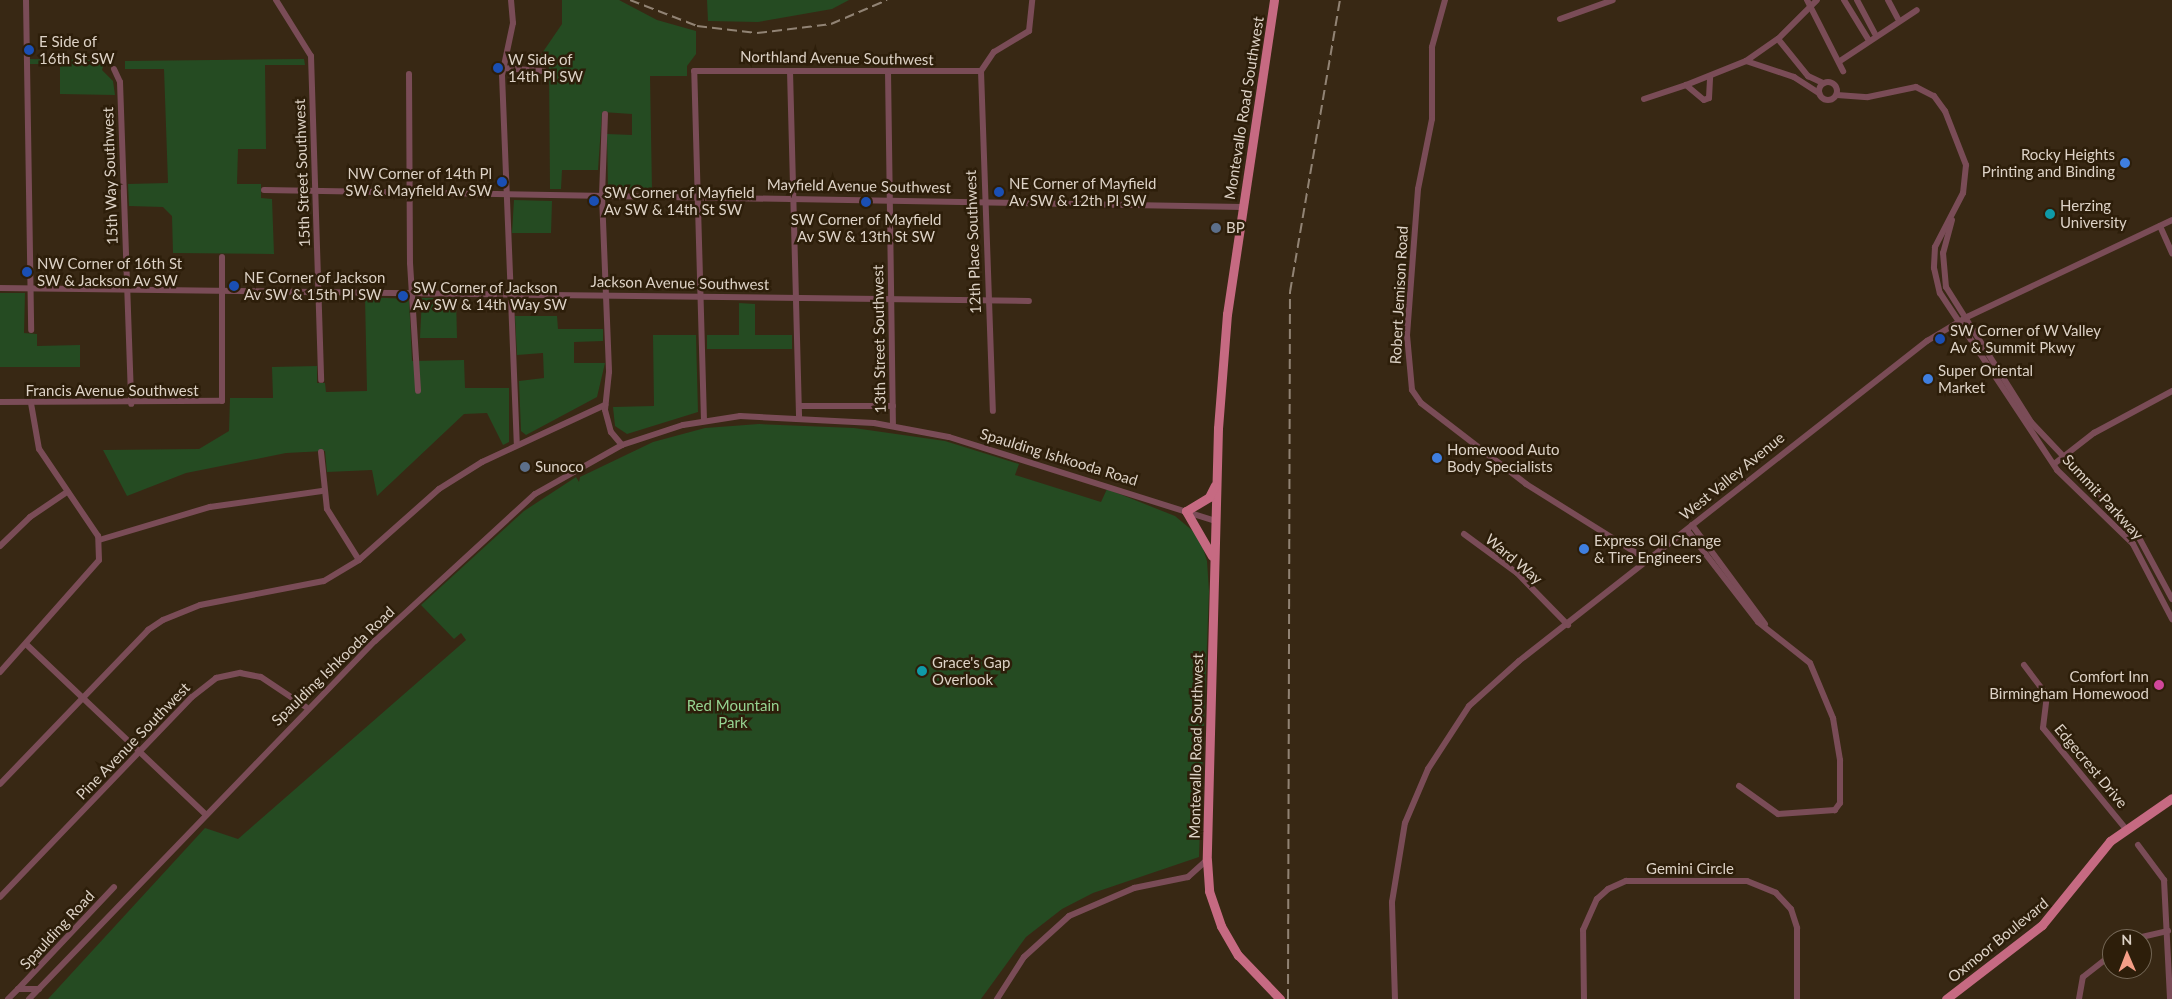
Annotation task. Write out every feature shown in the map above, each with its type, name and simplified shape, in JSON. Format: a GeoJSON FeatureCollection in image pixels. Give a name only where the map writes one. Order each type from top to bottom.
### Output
{"type":"FeatureCollection","features":[{"type":"Feature","properties":{"kind":"main road","name":"Montevallo Road Southwest"},"geometry":{"type":"LineString","coordinates":[[1274,0],[1243,207],[1218,428],[1207,860],[1209,891],[1221,926],[1245,962],[1280,999]]}},
{"type":"Feature","properties":{"kind":"main road"},"geometry":{"type":"LineString","coordinates":[[1214,560],[1186,512],[1209,497],[1217,483]]}},
{"type":"Feature","properties":{"kind":"main road","name":"Oxmoor Boulevard"},"geometry":{"type":"LineString","coordinates":[[1946,999],[2042,925],[2062,905],[2097,854],[2126,829],[2172,798]]}},
{"type":"Feature","properties":{"kind":"street"},"geometry":{"type":"LineString","coordinates":[[26,0],[24,54],[31,330]]}},
{"type":"Feature","properties":{"kind":"street","name":"15th Street Southwest"},"geometry":{"type":"LineString","coordinates":[[276,0],[311,56],[321,380]]}},
{"type":"Feature","properties":{"kind":"street"},"geometry":{"type":"LineString","coordinates":[[981,71],[994,52],[1029,32],[1032,0]]}},
{"type":"Feature","properties":{"kind":"street","name":"Robert Jemison Road"},"geometry":{"type":"LineString","coordinates":[[1445,0],[1432,47],[1432,119],[1418,189],[1407,335],[1412,390],[1421,403],[1526,484],[1649,561]]}},
{"type":"Feature","properties":{"kind":"street"},"geometry":{"type":"LineString","coordinates":[[1560,19],[1612,0]]}},
{"type":"Feature","properties":{"kind":"street"},"geometry":{"type":"LineString","coordinates":[[1807,0],[1840,61],[1843,71]]}},
{"type":"Feature","properties":{"kind":"street"},"geometry":{"type":"LineString","coordinates":[[1644,99],[1686,85],[1746,61],[1778,39],[1812,8],[1817,0]]}},
{"type":"Feature","properties":{"kind":"street"},"geometry":{"type":"LineString","coordinates":[[1844,0],[1868,39]]}},
{"type":"Feature","properties":{"kind":"street"},"geometry":{"type":"LineString","coordinates":[[1857,0],[1874,34]]}},
{"type":"Feature","properties":{"kind":"street"},"geometry":{"type":"LineString","coordinates":[[1888,0],[1898,19]]}},
{"type":"Feature","properties":{"kind":"street"},"geometry":{"type":"LineString","coordinates":[[512,4],[502,68],[517,444]]}},
{"type":"Feature","properties":{"kind":"street"},"geometry":{"type":"LineString","coordinates":[[1840,61],[1874,34],[1917,10]]}},
{"type":"Feature","properties":{"kind":"street"},"geometry":{"type":"LineString","coordinates":[[1778,39],[1808,76],[1823,83],[1834,84],[1837,95]]}},
{"type":"Feature","properties":{"kind":"street"},"geometry":{"type":"LineString","coordinates":[[1746,61],[1794,77],[1828,100],[1837,95],[1868,97],[1916,87],[1934,96],[1966,164],[1963,193],[1954,214]]}},
{"type":"Feature","properties":{"kind":"street"},"geometry":{"type":"LineString","coordinates":[[502,68],[544,71]]}},
{"type":"Feature","properties":{"kind":"street","name":"15th Way Southwest"},"geometry":{"type":"LineString","coordinates":[[114,69],[120,82],[131,404]]}},
{"type":"Feature","properties":{"kind":"street","name":"Northland Avenue Southwest"},"geometry":{"type":"LineString","coordinates":[[697,196],[694,71],[981,71]]}},
{"type":"Feature","properties":{"kind":"street"},"geometry":{"type":"LineString","coordinates":[[790,71],[799,416]]}},
{"type":"Feature","properties":{"kind":"street","name":"13th Street Southwest"},"geometry":{"type":"LineString","coordinates":[[888,71],[893,426]]}},
{"type":"Feature","properties":{"kind":"street","name":"12th Place Southwest"},"geometry":{"type":"LineString","coordinates":[[981,71],[987,301],[993,411]]}},
{"type":"Feature","properties":{"kind":"street"},"geometry":{"type":"LineString","coordinates":[[409,74],[410,263],[414,293],[418,391]]}},
{"type":"Feature","properties":{"kind":"street"},"geometry":{"type":"LineString","coordinates":[[1686,85],[1704,100],[1709,98],[1710,76]]}},
{"type":"Feature","properties":{"kind":"street"},"geometry":{"type":"LineString","coordinates":[[1819,93],[1823,83]]}},
{"type":"Feature","properties":{"kind":"street"},"geometry":{"type":"LineString","coordinates":[[606,114],[602,196],[609,372],[605,405],[611,432],[622,445]]}},
{"type":"Feature","properties":{"kind":"street","name":"Mayfield Avenue Southwest"},"geometry":{"type":"LineString","coordinates":[[264,190],[602,196],[890,198],[1243,207]]}},
{"type":"Feature","properties":{"kind":"street"},"geometry":{"type":"LineString","coordinates":[[697,196],[704,421]]}},
{"type":"Feature","properties":{"kind":"street","name":"Summit Parkway"},"geometry":{"type":"LineString","coordinates":[[1954,214],[1943,271],[1946,287],[1967,317],[2031,422],[2059,456],[2137,534],[2172,599]]}},
{"type":"Feature","properties":{"kind":"street","name":"Summit Parkway"},"geometry":{"type":"LineString","coordinates":[[1954,214],[1939,236],[1934,268],[1940,293],[1957,323],[2054,464],[2133,544],[2172,619]]}},
{"type":"Feature","properties":{"kind":"street","name":"West Valley Avenue"},"geometry":{"type":"LineString","coordinates":[[1395,999],[1392,902],[1396,864],[1405,823],[1428,770],[1469,706],[1518,661],[1568,625],[1649,561],[1821,420],[1957,323],[2172,220]]}},
{"type":"Feature","properties":{"kind":"street"},"geometry":{"type":"LineString","coordinates":[[2160,226],[2172,253]]}},
{"type":"Feature","properties":{"kind":"street"},"geometry":{"type":"LineString","coordinates":[[222,257],[223,291]]}},
{"type":"Feature","properties":{"kind":"street","name":"Jackson Avenue Southwest"},"geometry":{"type":"LineString","coordinates":[[0,288],[796,298],[890,297],[1029,301]]}},
{"type":"Feature","properties":{"kind":"street","name":"Francis Avenue Southwest"},"geometry":{"type":"LineString","coordinates":[[0,402],[131,404],[222,401],[223,291]]}},
{"type":"Feature","properties":{"kind":"street"},"geometry":{"type":"LineString","coordinates":[[2054,464],[2059,456],[2172,391]]}},
{"type":"Feature","properties":{"kind":"street"},"geometry":{"type":"LineString","coordinates":[[0,672],[93,572],[99,560],[99,540],[39,449],[31,403]]}},
{"type":"Feature","properties":{"kind":"street"},"geometry":{"type":"LineString","coordinates":[[0,784],[148,630],[163,620],[210,602],[308,586],[359,560],[439,489],[517,444],[605,405]]}},
{"type":"Feature","properties":{"kind":"street"},"geometry":{"type":"LineString","coordinates":[[799,406],[893,406]]}},
{"type":"Feature","properties":{"kind":"street","name":"Spaulding Ishkooda Road"},"geometry":{"type":"LineString","coordinates":[[29,999],[306,708],[535,494],[622,445],[704,421],[799,416],[893,426],[1079,474],[1186,512],[1216,520]]}},
{"type":"Feature","properties":{"kind":"street"},"geometry":{"type":"LineString","coordinates":[[321,452],[322,491],[333,520],[359,560]]}},
{"type":"Feature","properties":{"kind":"street"},"geometry":{"type":"LineString","coordinates":[[99,540],[210,507],[322,491]]}},
{"type":"Feature","properties":{"kind":"street"},"geometry":{"type":"LineString","coordinates":[[0,546],[30,517],[67,492]]}},
{"type":"Feature","properties":{"kind":"street"},"geometry":{"type":"LineString","coordinates":[[1690,527],[1765,624],[1810,663],[1823,691],[1840,760],[1840,803],[1829,813],[1778,814],[1739,786]]}},
{"type":"Feature","properties":{"kind":"street","name":"Ward Way"},"geometry":{"type":"LineString","coordinates":[[1464,534],[1517,573],[1568,625]]}},
{"type":"Feature","properties":{"kind":"street"},"geometry":{"type":"LineString","coordinates":[[26,644],[205,814]]}},
{"type":"Feature","properties":{"kind":"street","name":"Edgecrest Drive"},"geometry":{"type":"LineString","coordinates":[[2024,664],[2047,695],[2043,728],[2126,829]]}},
{"type":"Feature","properties":{"kind":"street","name":"Pine Avenue Southwest"},"geometry":{"type":"LineString","coordinates":[[0,897],[202,688],[228,674],[261,677],[306,708]]}},
{"type":"Feature","properties":{"kind":"street"},"geometry":{"type":"LineString","coordinates":[[2138,845],[2164,880],[2170,999]]}},
{"type":"Feature","properties":{"kind":"street"},"geometry":{"type":"LineString","coordinates":[[997,999],[1024,957],[1069,916],[1126,891],[1188,877],[1207,860]]}},
{"type":"Feature","properties":{"kind":"street","name":"Gemini Circle"},"geometry":{"type":"LineString","coordinates":[[1584,999],[1583,930],[1597,899],[1626,882],[1719,881],[1766,886],[1791,910],[1797,928],[1796,999]]}},
{"type":"Feature","properties":{"kind":"street","name":"Spaulding Road"},"geometry":{"type":"LineString","coordinates":[[8,999],[114,887]]}},
{"type":"Feature","properties":{"kind":"street"},"geometry":{"type":"LineString","coordinates":[[2152,935],[2168,931]]}},
{"type":"Feature","properties":{"kind":"street"},"geometry":{"type":"LineString","coordinates":[[2078,999],[2083,977],[2102,962]]}},
{"type":"Feature","properties":{"kind":"street","name":"Spaulding Road"},"geometry":{"type":"LineString","coordinates":[[18,989],[39,989]]}},
{"type":"Feature","properties":{"kind":"green space"},"geometry":{"type":"Polygon","coordinates":[[[562,0],[619,0],[657,20],[696,31],[696,54],[687,66],[687,76],[650,76],[652,190],[608,189],[607,134],[632,135],[632,114],[602,112],[598,170],[562,170],[561,189],[550,189],[549,66],[534,65],[562,24],[562,0]]]}},
{"type":"Feature","properties":{"kind":"green space"},"geometry":{"type":"Polygon","coordinates":[[[707,0],[849,0],[832,9],[758,22],[708,21],[707,0]]]}},
{"type":"Feature","properties":{"kind":"green space"},"geometry":{"type":"Polygon","coordinates":[[[29,59],[105,60],[102,70],[113,81],[115,95],[60,94],[60,64],[29,64],[29,59]]]}},
{"type":"Feature","properties":{"kind":"green space"},"geometry":{"type":"Polygon","coordinates":[[[304,59],[305,65],[265,65],[266,149],[238,149],[237,184],[261,184],[261,198],[272,199],[274,254],[173,253],[172,216],[163,207],[129,206],[128,184],[168,183],[164,69],[125,69],[125,61],[304,59]]]}},
{"type":"Feature","properties":{"kind":"green space"},"geometry":{"type":"Polygon","coordinates":[[[514,200],[552,201],[551,233],[512,233],[514,200]]]}},
{"type":"Feature","properties":{"kind":"green space"},"geometry":{"type":"Polygon","coordinates":[[[0,293],[25,293],[24,333],[37,334],[37,346],[80,345],[80,367],[0,367],[0,293]]]}},
{"type":"Feature","properties":{"kind":"green space"},"geometry":{"type":"Polygon","coordinates":[[[365,297],[409,299],[412,361],[464,360],[465,388],[509,388],[509,442],[503,445],[487,413],[464,414],[377,496],[372,470],[327,472],[325,451],[286,453],[186,473],[127,496],[103,450],[199,449],[229,431],[230,398],[273,398],[272,367],[317,366],[317,383],[325,383],[326,392],[367,391],[365,297]]]}},
{"type":"Feature","properties":{"kind":"green space"},"geometry":{"type":"Polygon","coordinates":[[[422,298],[456,298],[457,338],[420,338],[422,298]]]}},
{"type":"Feature","properties":{"kind":"green space"},"geometry":{"type":"Polygon","coordinates":[[[739,303],[755,304],[755,335],[792,335],[792,349],[707,349],[707,335],[739,335],[739,303]]]}},
{"type":"Feature","properties":{"kind":"green space"},"geometry":{"type":"Polygon","coordinates":[[[515,316],[557,316],[558,329],[603,329],[603,341],[574,342],[574,363],[605,363],[597,397],[526,435],[521,431],[519,381],[544,378],[543,353],[517,355],[515,316]]]}},
{"type":"Feature","properties":{"kind":"green space"},"geometry":{"type":"Polygon","coordinates":[[[653,335],[696,335],[698,412],[627,434],[615,426],[613,407],[654,406],[653,335]]]}},
{"type":"Feature","properties":{"kind":"green space","name":"Red Mountain Park"},"geometry":{"type":"Polygon","coordinates":[[[759,424],[854,428],[945,441],[1019,464],[1015,475],[1101,502],[1107,489],[1175,516],[1199,536],[1207,561],[1209,591],[1199,857],[1093,893],[1062,909],[1026,937],[981,999],[48,999],[205,828],[238,839],[466,640],[461,633],[454,639],[421,605],[524,511],[576,477],[579,482],[580,477],[653,442],[705,428],[759,424]]]}},
{"type":"Feature","properties":{"kind":"railway"},"geometry":{"type":"LineString","coordinates":[[630,0],[697,26],[757,33],[831,24],[887,0]]}},
{"type":"Feature","properties":{"kind":"railway"},"geometry":{"type":"LineString","coordinates":[[1288,999],[1290,292],[1340,0]]}},
{"type":"Feature","properties":{"kind":"place","name":"E Side of 16th St SW"},"geometry":{"type":"Point","coordinates":[29,50]}},
{"type":"Feature","properties":{"kind":"place","name":"W Side of 14th Pl SW"},"geometry":{"type":"Point","coordinates":[498,68]}},
{"type":"Feature","properties":{"kind":"place","name":"Rocky Heights Printing and Binding"},"geometry":{"type":"Point","coordinates":[2125,163]}},
{"type":"Feature","properties":{"kind":"place","name":"NW Corner of 14th Pl SW & Mayfield Av SW"},"geometry":{"type":"Point","coordinates":[502,182]}},
{"type":"Feature","properties":{"kind":"place","name":"NE Corner of Mayfield Av SW & 12th Pl SW"},"geometry":{"type":"Point","coordinates":[999,192]}},
{"type":"Feature","properties":{"kind":"place","name":"SW Corner of Mayfield Av SW & 14th St SW"},"geometry":{"type":"Point","coordinates":[594,201]}},
{"type":"Feature","properties":{"kind":"place","name":"SW Corner of Mayfield Av SW & 13th St SW"},"geometry":{"type":"Point","coordinates":[866,202]}},
{"type":"Feature","properties":{"kind":"place","name":"Herzing University"},"geometry":{"type":"Point","coordinates":[2050,214]}},
{"type":"Feature","properties":{"kind":"place","name":"BP"},"geometry":{"type":"Point","coordinates":[1216,228]}},
{"type":"Feature","properties":{"kind":"place","name":"NW Corner of 16th St SW & Jackson Av SW"},"geometry":{"type":"Point","coordinates":[27,272]}},
{"type":"Feature","properties":{"kind":"place","name":"NE Corner of Jackson Av SW & 15th Pl SW"},"geometry":{"type":"Point","coordinates":[234,286]}},
{"type":"Feature","properties":{"kind":"place","name":"SW Corner of Jackson Av SW & 14th Way SW"},"geometry":{"type":"Point","coordinates":[403,296]}},
{"type":"Feature","properties":{"kind":"place","name":"SW Corner of W Valley Av & Summit Pkwy"},"geometry":{"type":"Point","coordinates":[1940,339]}},
{"type":"Feature","properties":{"kind":"place","name":"Super Oriental Market"},"geometry":{"type":"Point","coordinates":[1928,379]}},
{"type":"Feature","properties":{"kind":"place","name":"Homewood Auto Body Specialists"},"geometry":{"type":"Point","coordinates":[1437,458]}},
{"type":"Feature","properties":{"kind":"place","name":"Sunoco"},"geometry":{"type":"Point","coordinates":[525,467]}},
{"type":"Feature","properties":{"kind":"place","name":"Express Oil Change & Tire Engineers"},"geometry":{"type":"Point","coordinates":[1584,549]}},
{"type":"Feature","properties":{"kind":"place","name":"Grace's Gap Overlook"},"geometry":{"type":"Point","coordinates":[922,671]}},
{"type":"Feature","properties":{"kind":"place","name":"Comfort Inn Birmingham Homewood"},"geometry":{"type":"Point","coordinates":[2159,685]}}]}
